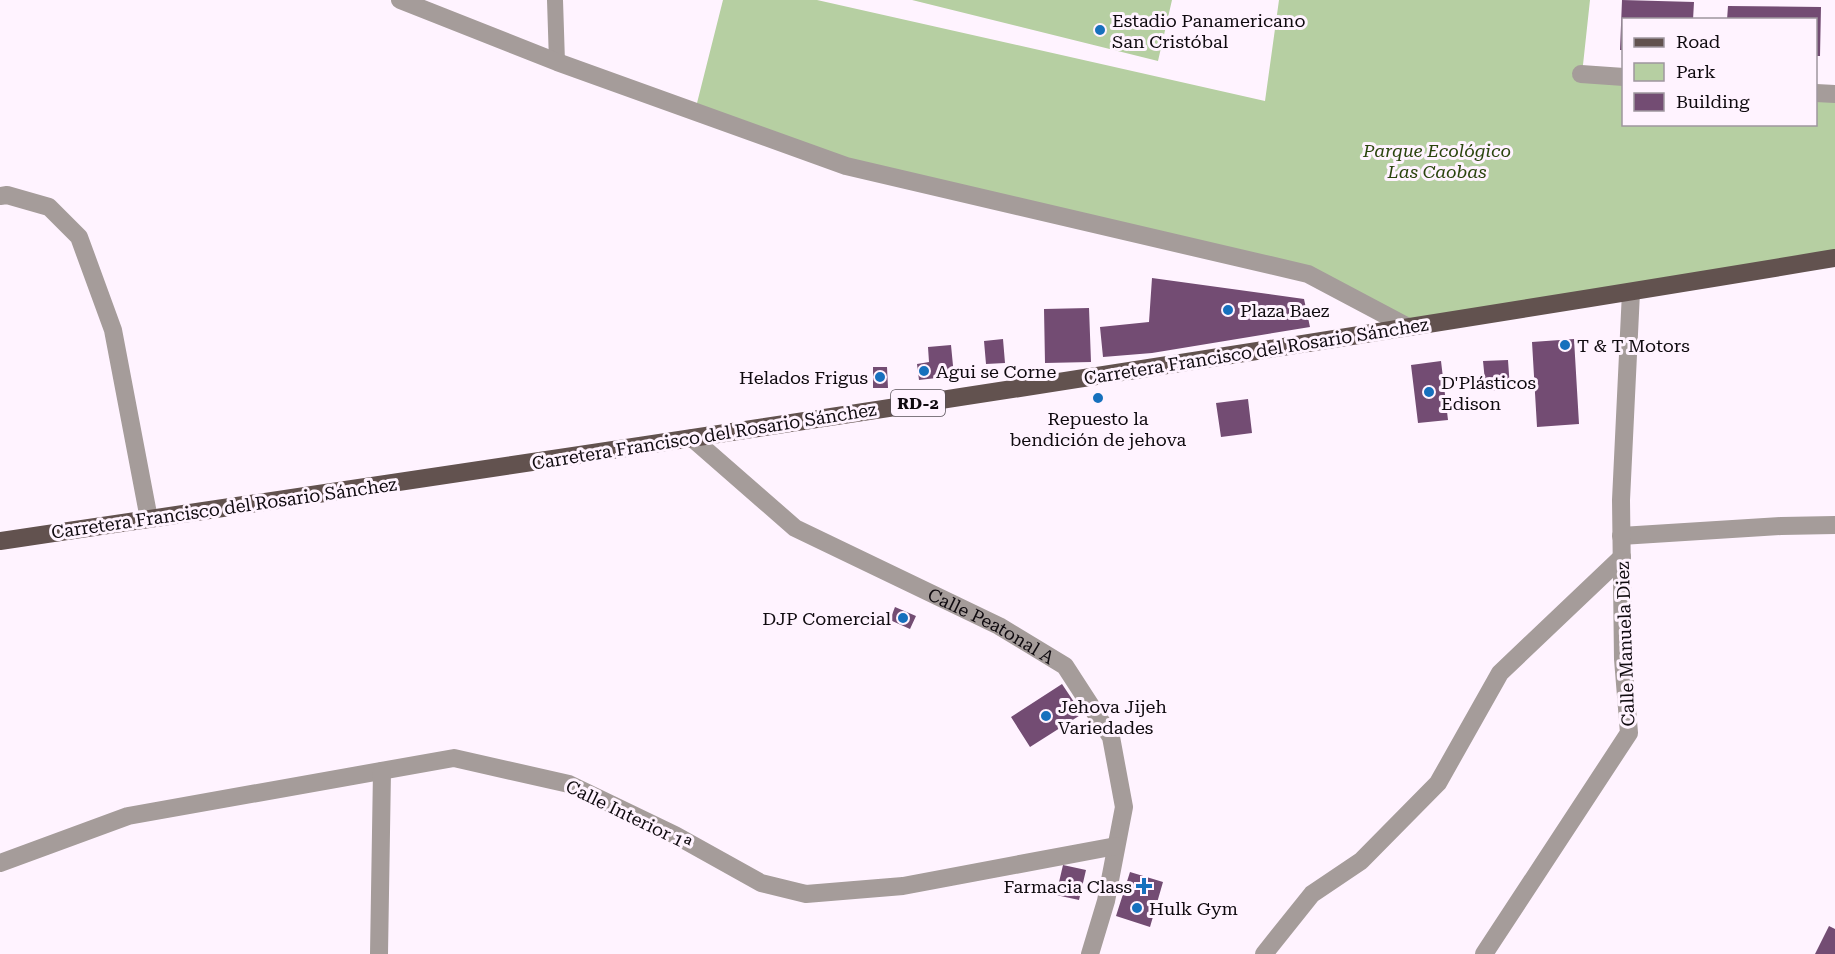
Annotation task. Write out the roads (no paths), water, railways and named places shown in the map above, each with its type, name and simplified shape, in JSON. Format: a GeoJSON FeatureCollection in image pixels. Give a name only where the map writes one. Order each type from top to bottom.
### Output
{"type":"FeatureCollection","features":[{"type":"Feature","properties":{"kind":"main road","name":"Carretera Francisco del Rosario Sánchez"},"geometry":{"type":"LineString","coordinates":[[0,541],[692,438],[1631,292],[1835,258]]}},
{"type":"Feature","properties":{"kind":"street"},"geometry":{"type":"LineString","coordinates":[[400,0],[557,62],[846,166],[1308,274],[1408,327]]}},
{"type":"Feature","properties":{"kind":"street"},"geometry":{"type":"LineString","coordinates":[[1581,74],[1622,77]]}},
{"type":"Feature","properties":{"kind":"street"},"geometry":{"type":"LineString","coordinates":[[1817,93],[1835,94]]}},
{"type":"Feature","properties":{"kind":"street"},"geometry":{"type":"LineString","coordinates":[[0,196],[7,195],[49,207],[79,237],[113,330],[149,519]]}},
{"type":"Feature","properties":{"kind":"street","name":"Calle Manuela Diez"},"geometry":{"type":"LineString","coordinates":[[1484,954],[1629,733],[1623,659],[1621,500],[1631,292]]}},
{"type":"Feature","properties":{"kind":"street","name":"Calle Peatonal A"},"geometry":{"type":"LineString","coordinates":[[692,438],[795,528],[999,626],[1065,666],[1111,737],[1124,807],[1106,902],[1090,954]]}},
{"type":"Feature","properties":{"kind":"street"},"geometry":{"type":"LineString","coordinates":[[1622,536],[1781,525],[1835,525]]}},
{"type":"Feature","properties":{"kind":"street"},"geometry":{"type":"LineString","coordinates":[[1264,954],[1312,894],[1361,861],[1438,783],[1500,673],[1622,557]]}},
{"type":"Feature","properties":{"kind":"street","name":"Calle Interior 1ª"},"geometry":{"type":"LineString","coordinates":[[0,863],[128,816],[454,758],[569,784],[675,836],[761,883],[806,894],[903,886],[1116,846]]}},
{"type":"Feature","properties":{"kind":"street"},"geometry":{"type":"LineString","coordinates":[[378,954],[381,771]]}},
{"type":"Feature","properties":{"kind":"lane"},"geometry":{"type":"LineString","coordinates":[[555,0],[557,62]]}},
{"type":"Feature","properties":{"kind":"place","name":"Estadio Panamericano San Cristóbal"},"geometry":{"type":"Point","coordinates":[1100,30]}},
{"type":"Feature","properties":{"kind":"place","name":"Plaza Baez"},"geometry":{"type":"Point","coordinates":[1228,310]}},
{"type":"Feature","properties":{"kind":"place","name":"T & T Motors"},"geometry":{"type":"Point","coordinates":[1565,345]}},
{"type":"Feature","properties":{"kind":"place","name":"Agui se Corne"},"geometry":{"type":"Point","coordinates":[924,371]}},
{"type":"Feature","properties":{"kind":"place","name":"Helados Frigus"},"geometry":{"type":"Point","coordinates":[880,377]}},
{"type":"Feature","properties":{"kind":"place","name":"D'Plásticos Edison"},"geometry":{"type":"Point","coordinates":[1429,392]}},
{"type":"Feature","properties":{"kind":"place","name":"Repuesto la bendición de jehova"},"geometry":{"type":"Point","coordinates":[1098,398]}},
{"type":"Feature","properties":{"kind":"place","name":"DJP Comercial"},"geometry":{"type":"Point","coordinates":[903,618]}},
{"type":"Feature","properties":{"kind":"place","name":"Jehova Jijeh Variedades"},"geometry":{"type":"Point","coordinates":[1046,716]}},
{"type":"Feature","properties":{"kind":"place","name":"Farmacia Class"},"geometry":{"type":"Point","coordinates":[1144,886]}},
{"type":"Feature","properties":{"kind":"place","name":"Hulk Gym"},"geometry":{"type":"Point","coordinates":[1137,908]}},
{"type":"Feature","properties":{"kind":"park label","name":"Parque Ecológico Las Caobas"},"geometry":{"type":"Point","coordinates":[1437,160]}}]}
